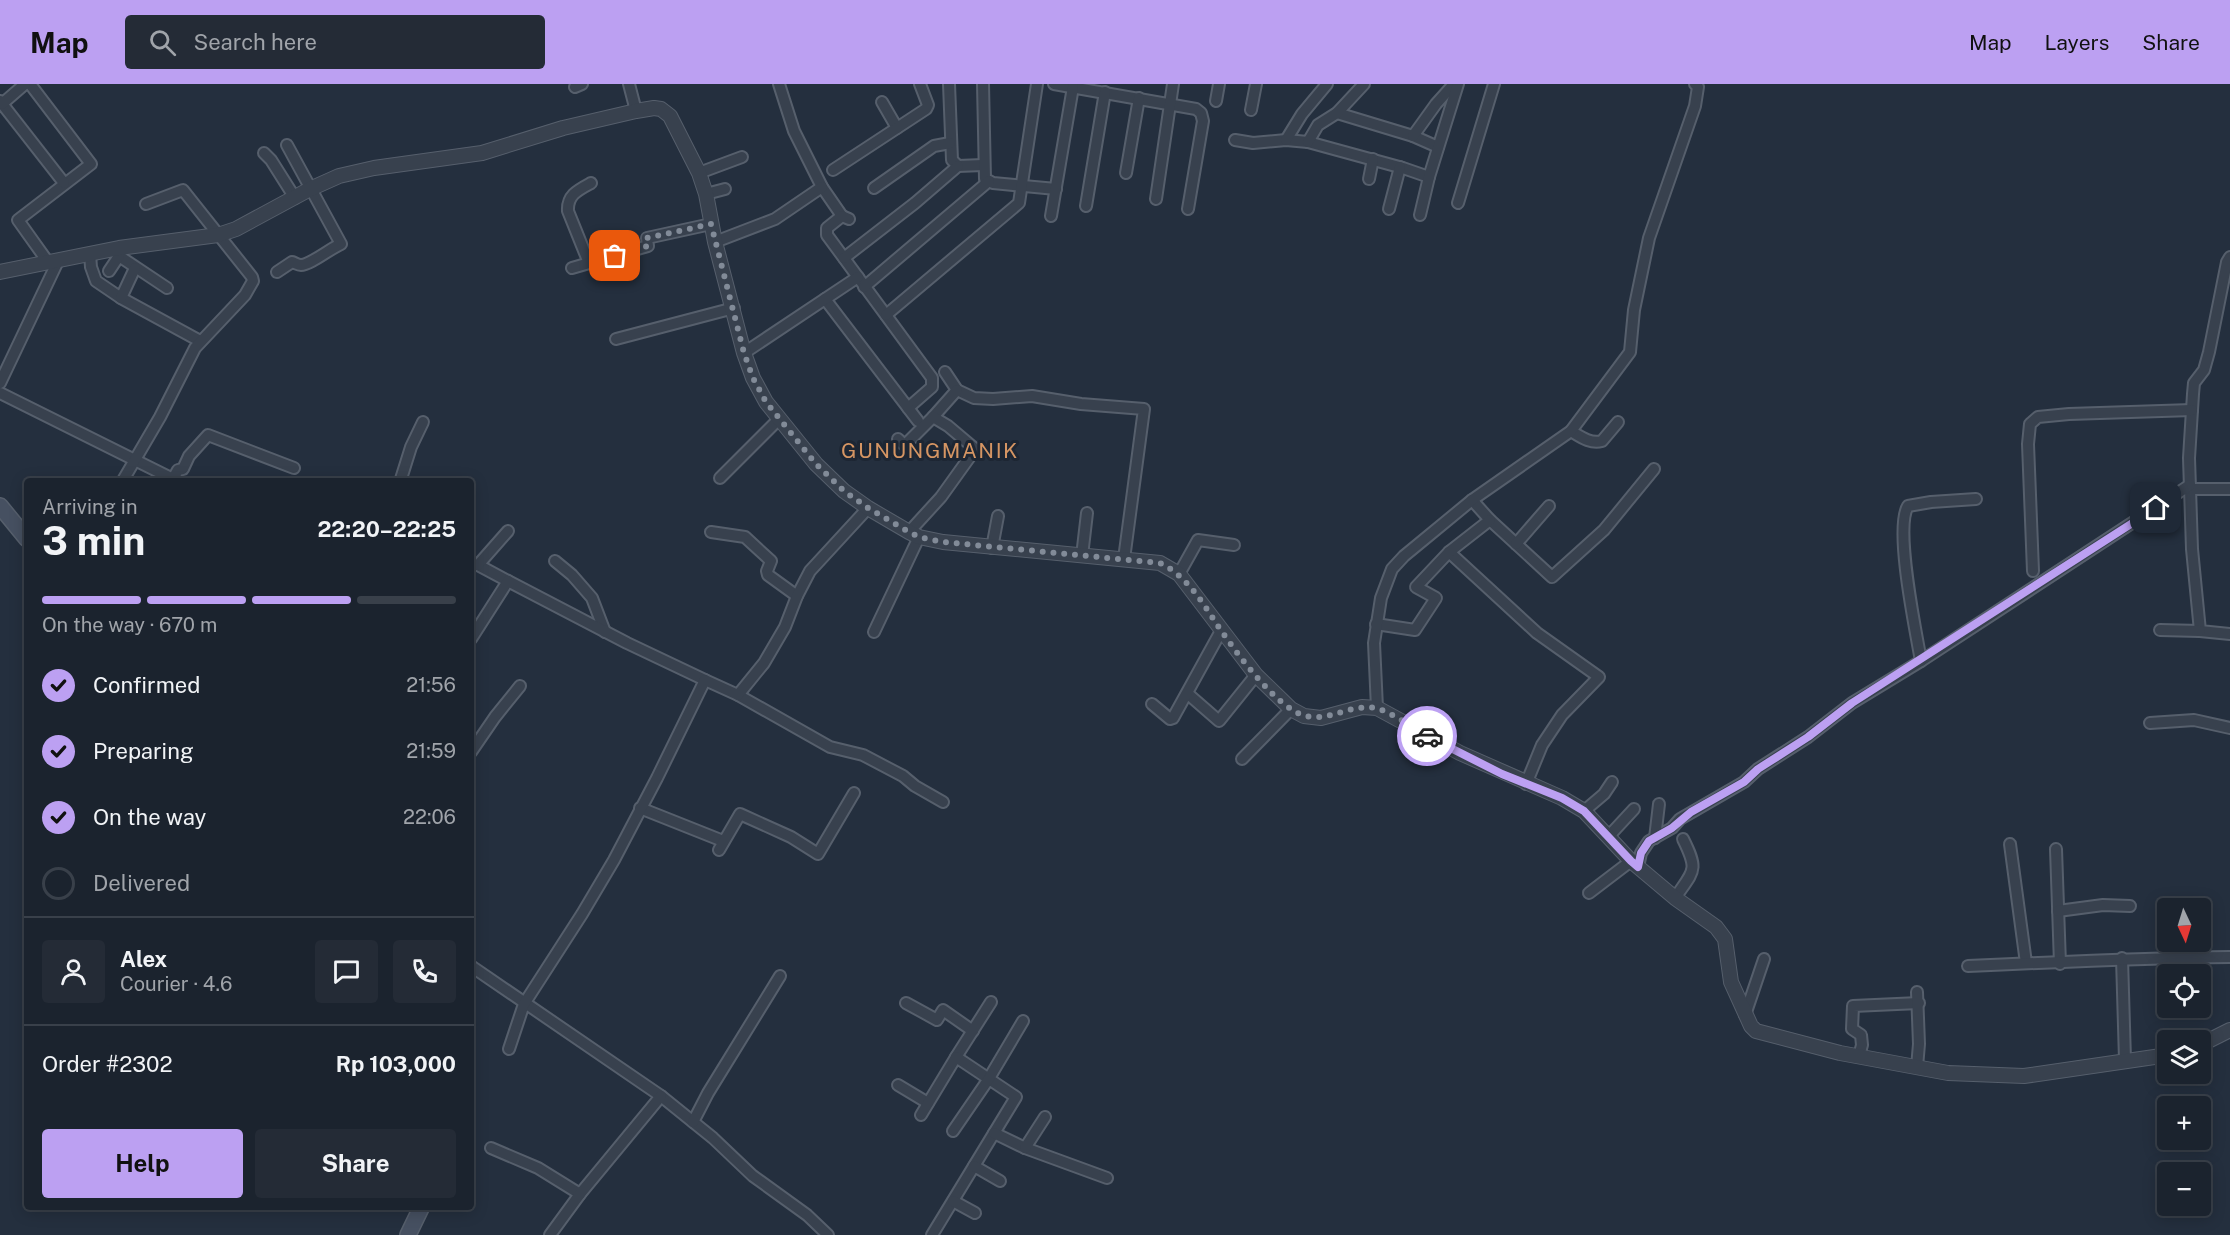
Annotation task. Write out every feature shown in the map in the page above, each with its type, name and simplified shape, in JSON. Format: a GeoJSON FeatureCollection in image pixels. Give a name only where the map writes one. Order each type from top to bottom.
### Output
{"type":"FeatureCollection","features":[{"type":"Feature","properties":{"kind":"main road"},"geometry":{"type":"LineString","coordinates":[[0,506],[24,535]]}},
{"type":"Feature","properties":{"kind":"main road"},"geometry":{"type":"LineString","coordinates":[[408,1235],[420,1210]]}},
{"type":"Feature","properties":{"kind":"street"},"geometry":{"type":"LineString","coordinates":[[25,84],[1,103],[64,183]]}},
{"type":"Feature","properties":{"kind":"street"},"geometry":{"type":"LineString","coordinates":[[30,84],[91,164],[18,220],[53,262]]}},
{"type":"Feature","properties":{"kind":"street"},"geometry":{"type":"LineString","coordinates":[[629,84],[636,111]]}},
{"type":"Feature","properties":{"kind":"street"},"geometry":{"type":"LineString","coordinates":[[778,84],[794,131],[822,187],[845,217],[826,231],[932,378],[932,387],[908,408]]}},
{"type":"Feature","properties":{"kind":"street"},"geometry":{"type":"LineString","coordinates":[[833,170],[926,109],[928,105],[920,84]]}},
{"type":"Feature","properties":{"kind":"street"},"geometry":{"type":"LineString","coordinates":[[949,84],[950,143],[952,160],[958,166]]}},
{"type":"Feature","properties":{"kind":"street"},"geometry":{"type":"LineString","coordinates":[[983,84],[985,179],[1056,189]]}},
{"type":"Feature","properties":{"kind":"street"},"geometry":{"type":"LineString","coordinates":[[886,315],[1015,209],[1019,203],[1037,84]]}},
{"type":"Feature","properties":{"kind":"street"},"geometry":{"type":"LineString","coordinates":[[1054,84],[1196,109],[1201,113],[1203,121],[1188,208]]}},
{"type":"Feature","properties":{"kind":"street"},"geometry":{"type":"LineString","coordinates":[[1156,199],[1173,84]]}},
{"type":"Feature","properties":{"kind":"street"},"geometry":{"type":"LineString","coordinates":[[1216,101],[1219,84]]}},
{"type":"Feature","properties":{"kind":"street"},"geometry":{"type":"LineString","coordinates":[[1251,110],[1256,84]]}},
{"type":"Feature","properties":{"kind":"street"},"geometry":{"type":"LineString","coordinates":[[1286,140],[1302,114],[1328,84]]}},
{"type":"Feature","properties":{"kind":"street"},"geometry":{"type":"LineString","coordinates":[[1308,142],[1318,125],[1337,113],[1364,84]]}},
{"type":"Feature","properties":{"kind":"street"},"geometry":{"type":"LineString","coordinates":[[1413,136],[1436,104],[1456,84]]}},
{"type":"Feature","properties":{"kind":"street"},"geometry":{"type":"LineString","coordinates":[[1420,215],[1456,84]]}},
{"type":"Feature","properties":{"kind":"street"},"geometry":{"type":"LineString","coordinates":[[1458,203],[1494,84]]}},
{"type":"Feature","properties":{"kind":"street"},"geometry":{"type":"LineString","coordinates":[[1377,708],[1374,643],[1376,624],[1381,598],[1392,569],[1404,556],[1472,500],[1571,432],[1620,367],[1632,346],[1634,310],[1649,238],[1695,106],[1698,87],[1695,84]]}},
{"type":"Feature","properties":{"kind":"street"},"geometry":{"type":"LineString","coordinates":[[1051,216],[1073,87]]}},
{"type":"Feature","properties":{"kind":"street"},"geometry":{"type":"LineString","coordinates":[[1086,206],[1105,92]]}},
{"type":"Feature","properties":{"kind":"street"},"geometry":{"type":"LineString","coordinates":[[1126,174],[1139,98]]}},
{"type":"Feature","properties":{"kind":"street"},"geometry":{"type":"LineString","coordinates":[[882,102],[897,128]]}},
{"type":"Feature","properties":{"kind":"street"},"geometry":{"type":"LineString","coordinates":[[0,272],[90,254],[119,252],[218,235],[236,229],[339,176],[374,168],[482,153],[551,132],[657,108],[665,111],[699,173],[744,353],[753,378],[766,402],[829,479],[868,508],[914,534],[943,542],[1160,563],[1179,574],[1256,675],[1290,709],[1304,716],[1322,718],[1362,707],[1377,708],[1460,753],[1562,798],[1584,811],[1635,864],[1675,898],[1716,927],[1725,939],[1731,982],[1745,1015],[1756,1031],[1859,1056],[1948,1073],[2024,1076],[2157,1056]]}},
{"type":"Feature","properties":{"kind":"street"},"geometry":{"type":"LineString","coordinates":[[1337,113],[1413,136],[1438,147]]}},
{"type":"Feature","properties":{"kind":"street"},"geometry":{"type":"LineString","coordinates":[[1235,140],[1253,143],[1286,140],[1308,142],[1429,177]]}},
{"type":"Feature","properties":{"kind":"street"},"geometry":{"type":"LineString","coordinates":[[874,188],[934,146],[950,143]]}},
{"type":"Feature","properties":{"kind":"street"},"geometry":{"type":"LineString","coordinates":[[277,272],[292,262],[301,265],[314,260],[320,254],[341,244],[287,145]]}},
{"type":"Feature","properties":{"kind":"street"},"geometry":{"type":"LineString","coordinates":[[264,153],[295,198]]}},
{"type":"Feature","properties":{"kind":"street"},"geometry":{"type":"LineString","coordinates":[[699,173],[742,157]]}},
{"type":"Feature","properties":{"kind":"street"},"geometry":{"type":"LineString","coordinates":[[1368,179],[1373,159]]}},
{"type":"Feature","properties":{"kind":"street"},"geometry":{"type":"LineString","coordinates":[[844,258],[958,166],[983,165]]}},
{"type":"Feature","properties":{"kind":"street"},"geometry":{"type":"LineString","coordinates":[[1389,209],[1400,167]]}},
{"type":"Feature","properties":{"kind":"street"},"geometry":{"type":"LineString","coordinates":[[744,353],[825,299],[861,282],[989,181]]}},
{"type":"Feature","properties":{"kind":"street"},"geometry":{"type":"LineString","coordinates":[[588,263],[568,211],[568,203],[572,194],[591,183]]}},
{"type":"Feature","properties":{"kind":"street"},"geometry":{"type":"LineString","coordinates":[[715,242],[775,219],[822,187]]}},
{"type":"Feature","properties":{"kind":"street"},"geometry":{"type":"LineString","coordinates":[[706,194],[725,189]]}},
{"type":"Feature","properties":{"kind":"street"},"geometry":{"type":"LineString","coordinates":[[125,478],[200,341],[245,295],[253,281],[183,190],[146,204]]}},
{"type":"Feature","properties":{"kind":"street"},"geometry":{"type":"LineString","coordinates":[[572,268],[648,246],[647,238],[711,224]]}},
{"type":"Feature","properties":{"kind":"street"},"geometry":{"type":"LineString","coordinates":[[119,252],[135,268],[166,288]]}},
{"type":"Feature","properties":{"kind":"street"},"geometry":{"type":"LineString","coordinates":[[109,271],[119,252]]}},
{"type":"Feature","properties":{"kind":"street"},"geometry":{"type":"LineString","coordinates":[[90,254],[91,267],[96,281],[121,298],[200,341]]}},
{"type":"Feature","properties":{"kind":"street"},"geometry":{"type":"LineString","coordinates":[[2200,631],[2192,549],[2189,458],[2194,383],[2204,370],[2227,262],[2230,257]]}},
{"type":"Feature","properties":{"kind":"street"},"geometry":{"type":"LineString","coordinates":[[0,382],[53,262]]}},
{"type":"Feature","properties":{"kind":"street"},"geometry":{"type":"LineString","coordinates":[[121,298],[135,268]]}},
{"type":"Feature","properties":{"kind":"street"},"geometry":{"type":"LineString","coordinates":[[825,299],[918,421]]}},
{"type":"Feature","properties":{"kind":"street"},"geometry":{"type":"LineString","coordinates":[[616,339],[734,308]]}},
{"type":"Feature","properties":{"kind":"street"},"geometry":{"type":"LineString","coordinates":[[945,372],[957,390],[974,398],[1032,396],[1081,404],[1144,409],[1124,559]]}},
{"type":"Feature","properties":{"kind":"street"},"geometry":{"type":"LineString","coordinates":[[898,439],[906,444],[957,390]]}},
{"type":"Feature","properties":{"kind":"street"},"geometry":{"type":"LineString","coordinates":[[0,393],[164,478]]}},
{"type":"Feature","properties":{"kind":"street"},"geometry":{"type":"LineString","coordinates":[[2033,571],[2028,444],[2030,424],[2038,417],[2069,414],[2192,410]]}},
{"type":"Feature","properties":{"kind":"street"},"geometry":{"type":"LineString","coordinates":[[874,632],[914,534],[974,451],[974,448],[948,426],[933,417]]}},
{"type":"Feature","properties":{"kind":"street"},"geometry":{"type":"LineString","coordinates":[[720,478],[779,419]]}},
{"type":"Feature","properties":{"kind":"street"},"geometry":{"type":"LineString","coordinates":[[401,478],[411,447],[423,422]]}},
{"type":"Feature","properties":{"kind":"street"},"geometry":{"type":"LineString","coordinates":[[1571,432],[1591,442],[1599,442],[1618,422]]}},
{"type":"Feature","properties":{"kind":"street"},"geometry":{"type":"LineString","coordinates":[[174,478],[208,435],[294,468]]}},
{"type":"Feature","properties":{"kind":"street"},"geometry":{"type":"LineString","coordinates":[[135,463],[171,478]]}},
{"type":"Feature","properties":{"kind":"street"},"geometry":{"type":"LineString","coordinates":[[1472,500],[1552,578],[1604,530],[1654,469]]}},
{"type":"Feature","properties":{"kind":"street"},"geometry":{"type":"LineString","coordinates":[[1589,893],[1635,864],[1649,841],[1672,828],[1691,812],[1744,782],[1758,769],[1808,737],[1852,703],[2190,487],[2230,489]]}},
{"type":"Feature","properties":{"kind":"street"},"geometry":{"type":"LineString","coordinates":[[1921,661],[1908,587],[1904,547],[1904,512],[1908,506],[1976,499]]}},
{"type":"Feature","properties":{"kind":"street"},"geometry":{"type":"LineString","coordinates":[[1516,544],[1549,506]]}},
{"type":"Feature","properties":{"kind":"street"},"geometry":{"type":"LineString","coordinates":[[738,694],[764,663],[785,627],[810,571],[868,508]]}},
{"type":"Feature","properties":{"kind":"street"},"geometry":{"type":"LineString","coordinates":[[1083,556],[1087,513]]}},
{"type":"Feature","properties":{"kind":"street"},"geometry":{"type":"LineString","coordinates":[[992,548],[998,516]]}},
{"type":"Feature","properties":{"kind":"street"},"geometry":{"type":"LineString","coordinates":[[1376,624],[1415,630],[1436,598],[1416,587],[1449,552],[1491,520]]}},
{"type":"Feature","properties":{"kind":"street"},"geometry":{"type":"LineString","coordinates":[[508,531],[475,565],[605,632],[738,694],[830,747],[862,755],[903,776],[915,786],[943,802]]}},
{"type":"Feature","properties":{"kind":"street"},"geometry":{"type":"LineString","coordinates":[[711,532],[747,538],[770,560],[766,573],[797,596]]}},
{"type":"Feature","properties":{"kind":"street"},"geometry":{"type":"LineString","coordinates":[[1179,574],[1198,540],[1234,545]]}},
{"type":"Feature","properties":{"kind":"street"},"geometry":{"type":"LineString","coordinates":[[1449,552],[1537,633],[1599,677],[1562,715],[1542,745],[1526,783]]}},
{"type":"Feature","properties":{"kind":"street"},"geometry":{"type":"LineString","coordinates":[[555,561],[572,575],[592,598],[605,632]]}},
{"type":"Feature","properties":{"kind":"street"},"geometry":{"type":"LineString","coordinates":[[474,634],[508,581]]}},
{"type":"Feature","properties":{"kind":"street"},"geometry":{"type":"LineString","coordinates":[[2160,630],[2230,634]]}},
{"type":"Feature","properties":{"kind":"street"},"geometry":{"type":"LineString","coordinates":[[1152,704],[1172,719],[1188,694],[1221,631]]}},
{"type":"Feature","properties":{"kind":"street"},"geometry":{"type":"LineString","coordinates":[[1188,694],[1219,721],[1256,675]]}},
{"type":"Feature","properties":{"kind":"street"},"geometry":{"type":"LineString","coordinates":[[509,1049],[524,1004],[614,860],[705,680]]}},
{"type":"Feature","properties":{"kind":"street"},"geometry":{"type":"LineString","coordinates":[[474,748],[520,686]]}},
{"type":"Feature","properties":{"kind":"street"},"geometry":{"type":"LineString","coordinates":[[1242,759],[1290,709]]}},
{"type":"Feature","properties":{"kind":"street"},"geometry":{"type":"LineString","coordinates":[[2150,723],[2194,720],[2230,728]]}},
{"type":"Feature","properties":{"kind":"street"},"geometry":{"type":"LineString","coordinates":[[1584,811],[1604,795],[1612,782]]}},
{"type":"Feature","properties":{"kind":"street"},"geometry":{"type":"LineString","coordinates":[[640,808],[721,846],[740,814],[791,837],[818,854],[854,793]]}},
{"type":"Feature","properties":{"kind":"street"},"geometry":{"type":"LineString","coordinates":[[1655,838],[1659,804]]}},
{"type":"Feature","properties":{"kind":"street"},"geometry":{"type":"LineString","coordinates":[[1608,837],[1634,809]]}},
{"type":"Feature","properties":{"kind":"street"},"geometry":{"type":"LineString","coordinates":[[1675,898],[1694,870],[1692,858],[1683,839]]}},
{"type":"Feature","properties":{"kind":"street"},"geometry":{"type":"LineString","coordinates":[[2010,844],[2026,963]]}},
{"type":"Feature","properties":{"kind":"street"},"geometry":{"type":"LineString","coordinates":[[2056,849],[2060,964]]}},
{"type":"Feature","properties":{"kind":"street"},"geometry":{"type":"LineString","coordinates":[[2058,911],[2103,905],[2130,906]]}},
{"type":"Feature","properties":{"kind":"street"},"geometry":{"type":"LineString","coordinates":[[1968,966],[2060,964],[2122,958],[2230,957]]}},
{"type":"Feature","properties":{"kind":"street"},"geometry":{"type":"LineString","coordinates":[[2122,958],[2125,1060]]}},
{"type":"Feature","properties":{"kind":"street"},"geometry":{"type":"LineString","coordinates":[[1745,1015],[1764,960]]}},
{"type":"Feature","properties":{"kind":"street"},"geometry":{"type":"LineString","coordinates":[[474,968],[661,1096],[753,1176],[807,1215],[828,1235]]}},
{"type":"Feature","properties":{"kind":"street"},"geometry":{"type":"LineString","coordinates":[[693,1122],[708,1093],[780,976]]}},
{"type":"Feature","properties":{"kind":"street"},"geometry":{"type":"LineString","coordinates":[[1859,1056],[1862,1035],[1852,1029],[1852,1006],[1918,997],[1917,1067]]}},
{"type":"Feature","properties":{"kind":"street"},"geometry":{"type":"LineString","coordinates":[[921,1115],[991,1002]]}},
{"type":"Feature","properties":{"kind":"street"},"geometry":{"type":"LineString","coordinates":[[906,1003],[937,1020],[943,1010],[973,1031]]}},
{"type":"Feature","properties":{"kind":"street"},"geometry":{"type":"LineString","coordinates":[[953,1131],[988,1080],[1023,1021]]}},
{"type":"Feature","properties":{"kind":"street"},"geometry":{"type":"LineString","coordinates":[[2211,1040],[2230,1030]]}},
{"type":"Feature","properties":{"kind":"street"},"geometry":{"type":"LineString","coordinates":[[932,1235],[1016,1097],[956,1058]]}},
{"type":"Feature","properties":{"kind":"street"},"geometry":{"type":"LineString","coordinates":[[897,1085],[928,1102]]}},
{"type":"Feature","properties":{"kind":"street"},"geometry":{"type":"LineString","coordinates":[[550,1235],[580,1194],[661,1096]]}},
{"type":"Feature","properties":{"kind":"street"},"geometry":{"type":"LineString","coordinates":[[1025,1148],[1045,1117]]}},
{"type":"Feature","properties":{"kind":"street"},"geometry":{"type":"LineString","coordinates":[[994,1133],[1025,1148],[1107,1178]]}},
{"type":"Feature","properties":{"kind":"street"},"geometry":{"type":"LineString","coordinates":[[491,1148],[538,1168],[580,1194]]}},
{"type":"Feature","properties":{"kind":"street"},"geometry":{"type":"LineString","coordinates":[[974,1166],[1000,1181]]}},
{"type":"Feature","properties":{"kind":"street"},"geometry":{"type":"LineString","coordinates":[[953,1201],[975,1213]]}},
{"type":"Feature","properties":{"kind":"way so far"},"geometry":{"type":"LineString","coordinates":[[615,256],[648,246],[647,238],[711,224],[744,353],[753,378],[766,402],[829,479],[868,508],[919,537],[943,542],[1160,563],[1179,574],[1256,675],[1290,709],[1304,716],[1322,718],[1362,707],[1377,708],[1427,736]]}},
{"type":"Feature","properties":{"kind":"district","name":"GUNUNGMANIK"},"geometry":{"type":"Point","coordinates":[930,451]}},
{"type":"Feature","properties":{"kind":"route"},"geometry":{"type":"LineString","coordinates":[[1427,736],[1502,774],[1562,798],[1584,811],[1638,867],[1641,853],[1649,841],[1672,828],[1680,819],[1744,782],[1758,769],[1808,737],[1852,703],[1921,661],[1999,608],[2156,508]]}}]}
